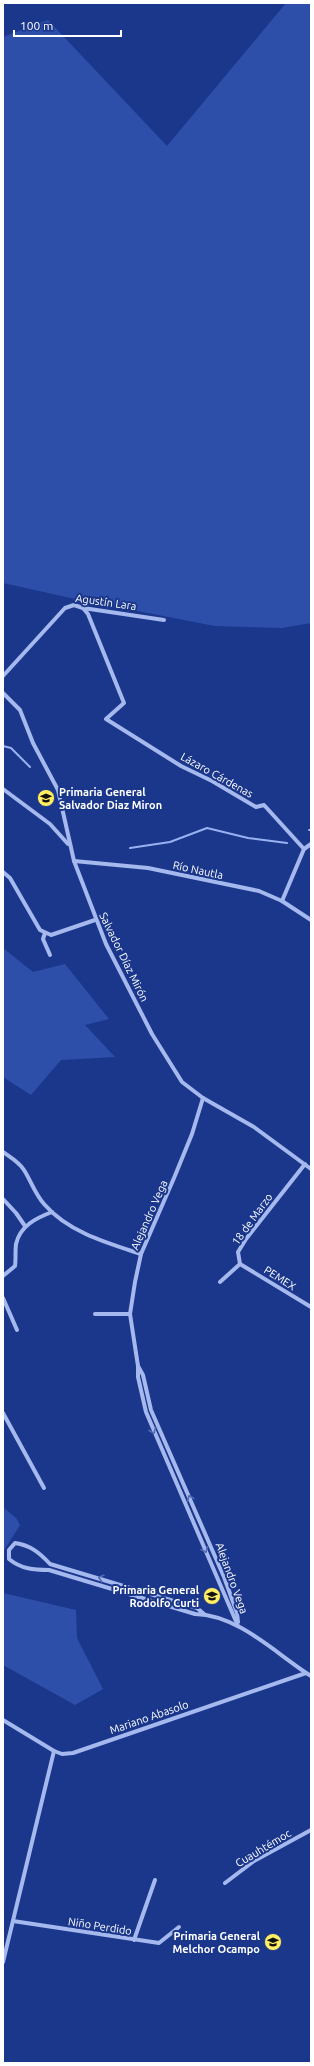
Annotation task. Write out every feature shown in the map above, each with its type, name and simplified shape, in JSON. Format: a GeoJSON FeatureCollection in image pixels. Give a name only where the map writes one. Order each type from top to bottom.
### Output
{"type":"FeatureCollection","features":[{"type":"Feature","properties":{"kind":"street","name":"Agustín Lara"},"geometry":{"type":"LineString","coordinates":[[3,676],[65,608],[74,605],[83,608],[164,620]]}},
{"type":"Feature","properties":{"kind":"street","name":"Lázaro Cárdenas"},"geometry":{"type":"LineString","coordinates":[[83,608],[88,614],[124,703],[106,719],[181,766],[212,781],[256,807],[264,805],[304,849]]}},
{"type":"Feature","properties":{"kind":"street","name":"Salvador Díaz Mirón"},"geometry":{"type":"LineString","coordinates":[[3,693],[20,710],[33,742],[58,790],[68,829],[69,845],[95,920],[152,1034],[182,1082],[203,1098],[254,1127],[311,1169]]}},
{"type":"Feature","properties":{"kind":"street"},"geometry":{"type":"LineString","coordinates":[[3,789],[50,824],[69,845]]}},
{"type":"Feature","properties":{"kind":"street"},"geometry":{"type":"LineString","coordinates":[[282,901],[304,849],[311,844]]}},
{"type":"Feature","properties":{"kind":"street","name":"Río Nautla"},"geometry":{"type":"LineString","coordinates":[[74,861],[148,868],[259,891],[282,901],[311,920]]}},
{"type":"Feature","properties":{"kind":"street"},"geometry":{"type":"LineString","coordinates":[[3,872],[10,878],[40,930],[44,933],[51,935],[95,920]]}},
{"type":"Feature","properties":{"kind":"street"},"geometry":{"type":"LineString","coordinates":[[44,933],[43,939],[50,955]]}},
{"type":"Feature","properties":{"kind":"street","name":"Alejandro Vega"},"geometry":{"type":"LineString","coordinates":[[203,1098],[183,1156],[140,1254],[130,1314],[138,1366],[138,1377],[146,1412],[238,1626]]}},
{"type":"Feature","properties":{"kind":"street"},"geometry":{"type":"LineString","coordinates":[[3,1152],[17,1162],[24,1170],[37,1195],[52,1212],[77,1230],[106,1243],[140,1254]]}},
{"type":"Feature","properties":{"kind":"street","name":"18 de Marzo"},"geometry":{"type":"LineString","coordinates":[[220,1282],[240,1264],[238,1252],[246,1239],[305,1164]]}},
{"type":"Feature","properties":{"kind":"street"},"geometry":{"type":"LineString","coordinates":[[3,1199],[16,1213],[25,1226]]}},
{"type":"Feature","properties":{"kind":"street"},"geometry":{"type":"LineString","coordinates":[[3,1276],[15,1266],[16,1245],[19,1233],[25,1226],[38,1217],[52,1212]]}},
{"type":"Feature","properties":{"kind":"street","name":"PEMEX"},"geometry":{"type":"LineString","coordinates":[[240,1264],[311,1307]]}},
{"type":"Feature","properties":{"kind":"street"},"geometry":{"type":"LineString","coordinates":[[3,1298],[17,1330]]}},
{"type":"Feature","properties":{"kind":"street"},"geometry":{"type":"LineString","coordinates":[[95,1314],[130,1314]]}},
{"type":"Feature","properties":{"kind":"street","name":"Alejandro Vega"},"geometry":{"type":"LineString","coordinates":[[138,1366],[143,1375],[151,1410],[202,1524],[237,1613],[238,1626]]}},
{"type":"Feature","properties":{"kind":"street"},"geometry":{"type":"LineString","coordinates":[[146,1412],[151,1410]]}},
{"type":"Feature","properties":{"kind":"street"},"geometry":{"type":"LineString","coordinates":[[3,1413],[44,1488]]}},
{"type":"Feature","properties":{"kind":"street"},"geometry":{"type":"LineString","coordinates":[[170,1468],[176,1465]]}},
{"type":"Feature","properties":{"kind":"street"},"geometry":{"type":"LineString","coordinates":[[195,1526],[202,1524]]}},
{"type":"Feature","properties":{"kind":"street"},"geometry":{"type":"LineString","coordinates":[[204,1614],[197,1608],[50,1564],[37,1551],[22,1544],[15,1543],[9,1550],[9,1559],[16,1564],[32,1570],[49,1570],[195,1614],[204,1614],[238,1626],[311,1676]]}},
{"type":"Feature","properties":{"kind":"street"},"geometry":{"type":"LineString","coordinates":[[49,1570],[50,1564]]}},
{"type":"Feature","properties":{"kind":"street","name":"Mariano Abasolo"},"geometry":{"type":"LineString","coordinates":[[3,1720],[54,1751],[62,1754],[73,1753],[306,1673]]}},
{"type":"Feature","properties":{"kind":"street"},"geometry":{"type":"LineString","coordinates":[[3,1962],[54,1751]]}},
{"type":"Feature","properties":{"kind":"street","name":"Cuauhtémoc"},"geometry":{"type":"LineString","coordinates":[[225,1883],[254,1861],[311,1830]]}},
{"type":"Feature","properties":{"kind":"street"},"geometry":{"type":"LineString","coordinates":[[134,1940],[155,1880]]}},
{"type":"Feature","properties":{"kind":"street","name":"Niño Perdido"},"geometry":{"type":"LineString","coordinates":[[13,1921],[159,1943],[179,1927]]}},
{"type":"Feature","properties":{"kind":"shaded area"},"geometry":{"type":"Polygon","coordinates":[[[286,3],[311,3],[311,623],[282,628],[215,626],[75,599],[3,583],[3,37],[48,20],[167,146],[286,3]]]}},
{"type":"Feature","properties":{"kind":"shaded area"},"geometry":{"type":"Polygon","coordinates":[[[3,948],[33,972],[65,964],[109,1019],[85,1025],[115,1057],[61,1060],[31,1095],[3,1077],[3,948]]]}},
{"type":"Feature","properties":{"kind":"shaded area"},"geometry":{"type":"Polygon","coordinates":[[[3,1507],[16,1518],[20,1525],[3,1552],[3,1507]]]}},
{"type":"Feature","properties":{"kind":"shaded area"},"geometry":{"type":"Polygon","coordinates":[[[3,1593],[76,1610],[77,1638],[103,1689],[75,1705],[3,1665],[3,1593]]]}},
{"type":"Feature","properties":{"kind":"waterway"},"geometry":{"type":"LineString","coordinates":[[3,746],[11,748],[30,767]]}},
{"type":"Feature","properties":{"kind":"waterway"},"geometry":{"type":"LineString","coordinates":[[130,848],[170,842],[207,828],[248,838],[287,843]]}},
{"type":"Feature","properties":{"kind":"place","name":"Primaria General Salvador Diaz Miron"},"geometry":{"type":"Point","coordinates":[46,798]}},
{"type":"Feature","properties":{"kind":"place","name":"Primaria General Rodolfo Curti"},"geometry":{"type":"Point","coordinates":[212,1596]}},
{"type":"Feature","properties":{"kind":"place","name":"Primaria General Melchor Ocampo"},"geometry":{"type":"Point","coordinates":[273,1942]}}]}
